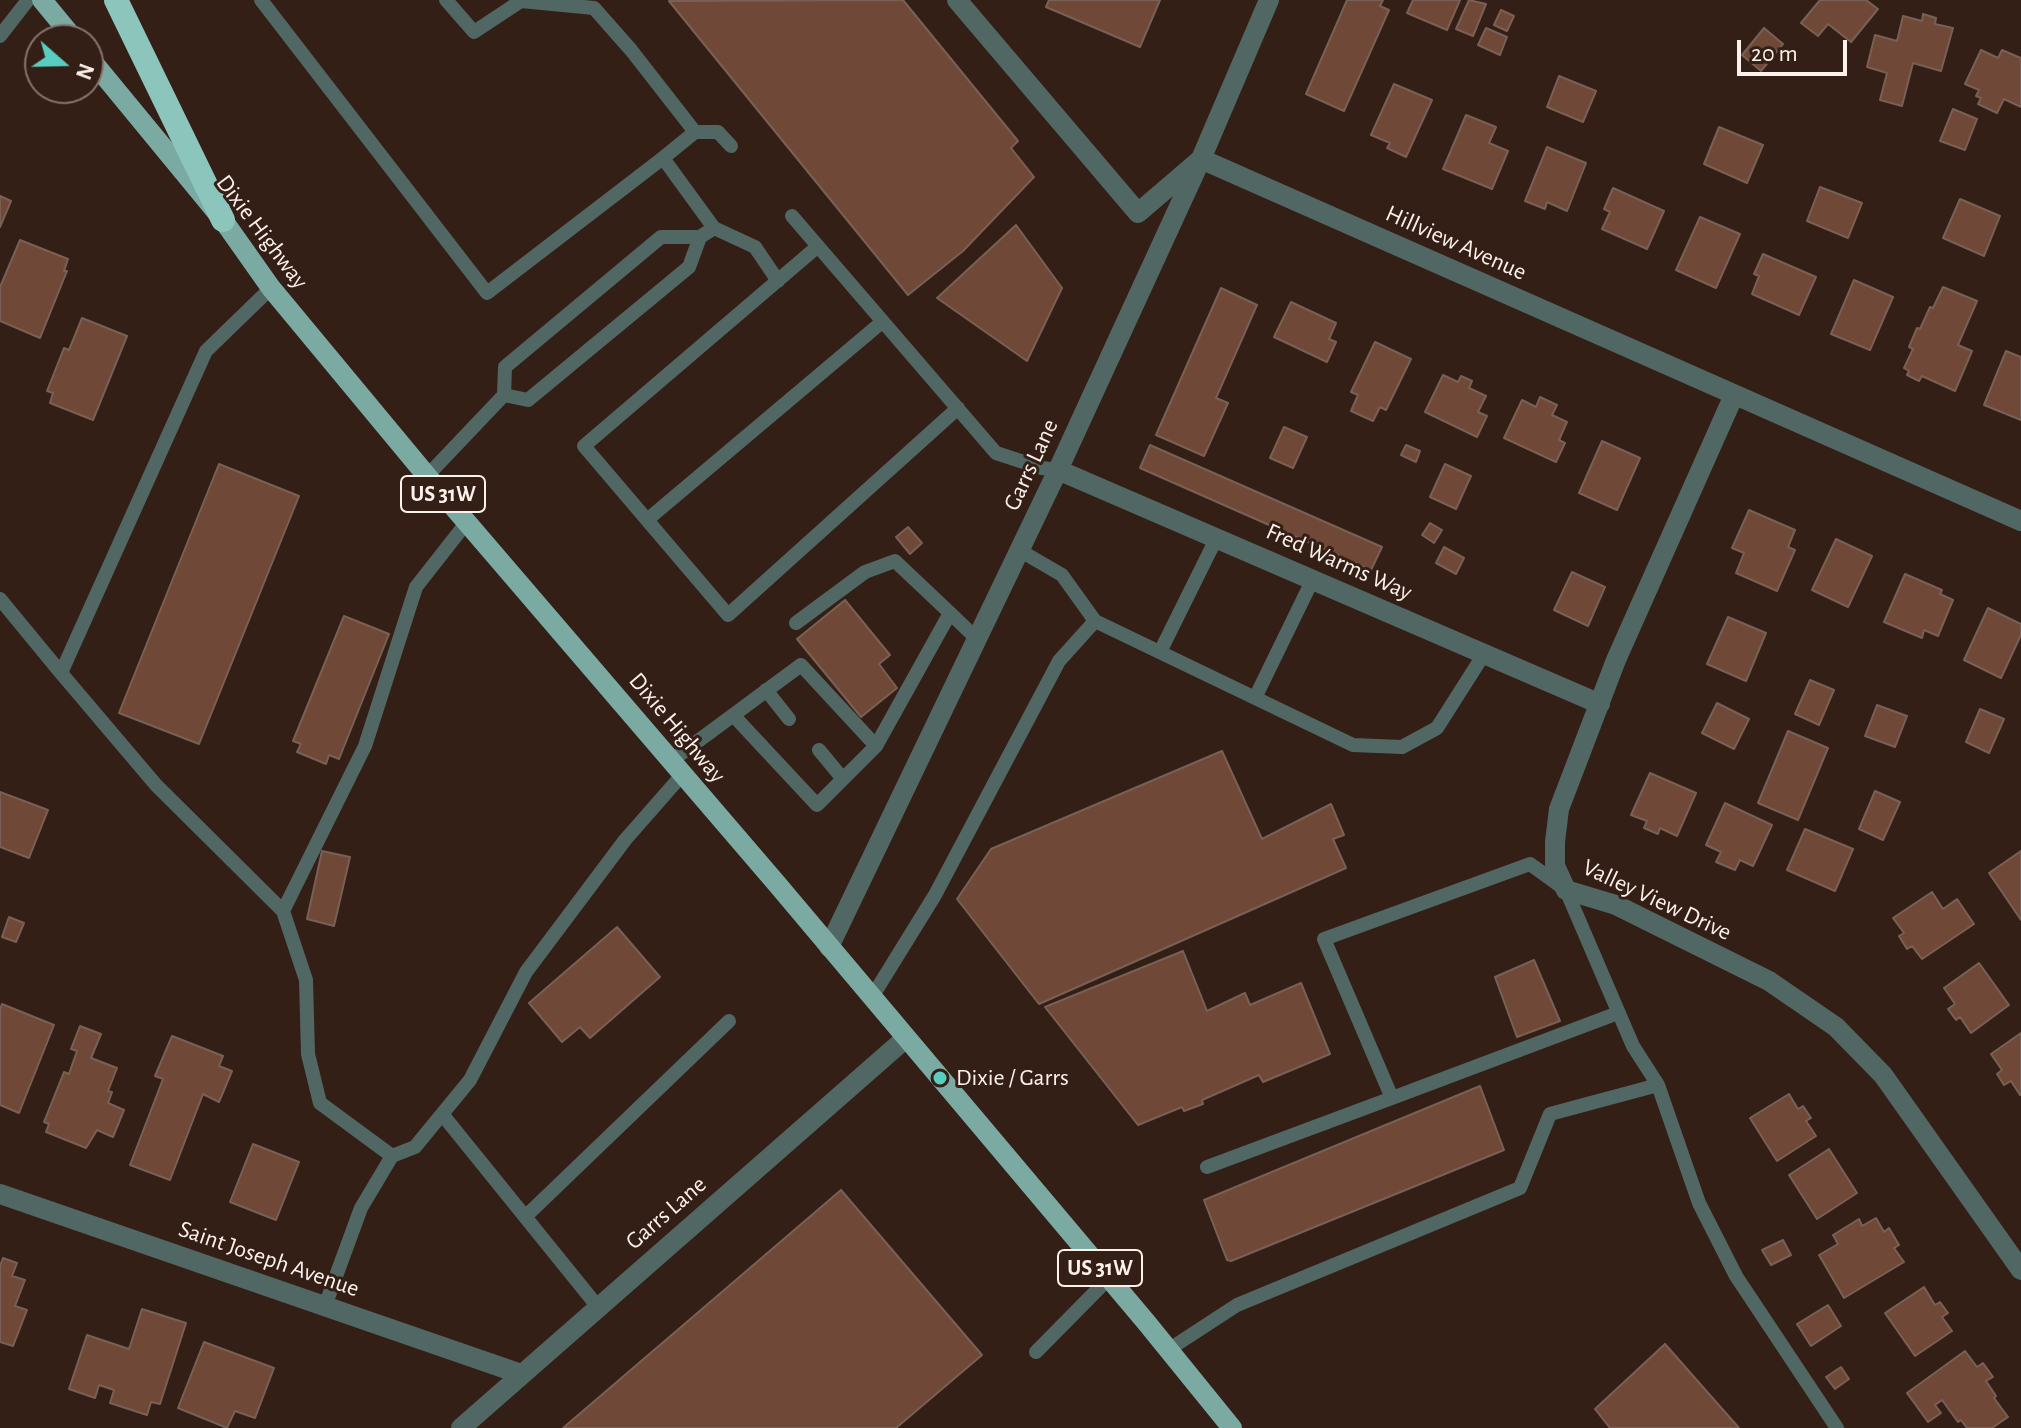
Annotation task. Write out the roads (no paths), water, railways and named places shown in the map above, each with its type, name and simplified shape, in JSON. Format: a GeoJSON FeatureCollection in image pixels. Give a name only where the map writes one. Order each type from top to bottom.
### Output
{"type":"FeatureCollection","features":[{"type":"Feature","properties":{"kind":"highway"},"geometry":{"type":"LineString","coordinates":[[116,0],[223,220]]}},
{"type":"Feature","properties":{"kind":"main road"},"geometry":{"type":"LineString","coordinates":[[42,0],[62,24]]}},
{"type":"Feature","properties":{"kind":"main road","name":"Dixie Highway"},"geometry":{"type":"LineString","coordinates":[[104,75],[223,220],[271,288],[427,476],[872,997],[1232,1428]]}},
{"type":"Feature","properties":{"kind":"street"},"geometry":{"type":"LineString","coordinates":[[957,0],[1138,213],[1201,159]]}},
{"type":"Feature","properties":{"kind":"street","name":"Garrs Lane"},"geometry":{"type":"LineString","coordinates":[[829,947],[1058,470],[1201,159],[1269,0]]}},
{"type":"Feature","properties":{"kind":"street","name":"Hillview Avenue"},"geometry":{"type":"LineString","coordinates":[[1201,159],[2021,521]]}},
{"type":"Feature","properties":{"kind":"street","name":"Valley View Drive"},"geometry":{"type":"LineString","coordinates":[[1734,395],[1616,660],[1559,809],[1555,866],[1566,890],[1616,905],[1769,981],[1836,1027],[1883,1075],[2021,1270]]}},
{"type":"Feature","properties":{"kind":"street","name":"Fred Warms Way"},"geometry":{"type":"LineString","coordinates":[[1058,470],[1600,704]]}},
{"type":"Feature","properties":{"kind":"street","name":"Garrs Lane"},"geometry":{"type":"LineString","coordinates":[[461,1428],[906,1038]]}},
{"type":"Feature","properties":{"kind":"street","name":"Saint Joseph Avenue"},"geometry":{"type":"LineString","coordinates":[[0,1194],[521,1374]]}},
{"type":"Feature","properties":{"kind":"lane"},"geometry":{"type":"LineString","coordinates":[[0,36],[28,0]]}},
{"type":"Feature","properties":{"kind":"lane"},"geometry":{"type":"LineString","coordinates":[[261,0],[487,293],[695,132],[718,132],[731,146]]}},
{"type":"Feature","properties":{"kind":"lane"},"geometry":{"type":"LineString","coordinates":[[446,0],[474,32],[521,1],[599,4],[695,132]]}},
{"type":"Feature","properties":{"kind":"lane"},"geometry":{"type":"LineString","coordinates":[[663,158],[714,228],[755,247],[778,281]]}},
{"type":"Feature","properties":{"kind":"lane"},"geometry":{"type":"LineString","coordinates":[[792,216],[996,453],[1058,470]]}},
{"type":"Feature","properties":{"kind":"lane"},"geometry":{"type":"LineString","coordinates":[[427,476],[504,395],[505,367],[661,237],[700,237],[714,228]]}},
{"type":"Feature","properties":{"kind":"lane"},"geometry":{"type":"LineString","coordinates":[[504,395],[528,400],[689,267],[700,237]]}},
{"type":"Feature","properties":{"kind":"lane"},"geometry":{"type":"LineString","coordinates":[[817,247],[584,446],[728,615],[958,408]]}},
{"type":"Feature","properties":{"kind":"lane"},"geometry":{"type":"LineString","coordinates":[[61,673],[206,351],[271,288]]}},
{"type":"Feature","properties":{"kind":"lane"},"geometry":{"type":"LineString","coordinates":[[647,520],[882,322]]}},
{"type":"Feature","properties":{"kind":"lane"},"geometry":{"type":"LineString","coordinates":[[283,911],[365,746],[416,587],[467,522]]}},
{"type":"Feature","properties":{"kind":"lane"},"geometry":{"type":"LineString","coordinates":[[1160,652],[1217,537]]}},
{"type":"Feature","properties":{"kind":"lane"},"geometry":{"type":"LineString","coordinates":[[1019,550],[1062,575],[1095,621],[1353,745],[1402,747],[1437,728],[1484,654]]}},
{"type":"Feature","properties":{"kind":"lane"},"geometry":{"type":"LineString","coordinates":[[796,623],[865,572],[895,561],[977,639]]}},
{"type":"Feature","properties":{"kind":"lane"},"geometry":{"type":"LineString","coordinates":[[1255,698],[1313,579]]}},
{"type":"Feature","properties":{"kind":"lane"},"geometry":{"type":"LineString","coordinates":[[0,599],[156,785],[283,911],[306,980],[308,1054],[320,1103],[392,1156]]}},
{"type":"Feature","properties":{"kind":"lane"},"geometry":{"type":"LineString","coordinates":[[733,715],[817,805],[876,746],[950,613]]}},
{"type":"Feature","properties":{"kind":"lane"},"geometry":{"type":"LineString","coordinates":[[872,997],[935,895],[1059,661],[1095,621]]}},
{"type":"Feature","properties":{"kind":"lane"},"geometry":{"type":"LineString","coordinates":[[325,1306],[361,1208],[392,1156],[415,1147],[470,1080],[526,972],[677,768],[733,715],[801,665],[876,746]]}},
{"type":"Feature","properties":{"kind":"lane"},"geometry":{"type":"LineString","coordinates":[[766,690],[789,719]]}},
{"type":"Feature","properties":{"kind":"lane"},"geometry":{"type":"LineString","coordinates":[[819,750],[843,779]]}},
{"type":"Feature","properties":{"kind":"lane"},"geometry":{"type":"LineString","coordinates":[[1392,1098],[1324,939],[1530,864],[1566,890],[1633,1046],[1658,1085],[1699,1203],[1736,1276],[1837,1428]]}},
{"type":"Feature","properties":{"kind":"lane"},"geometry":{"type":"LineString","coordinates":[[1207,1167],[1618,1013]]}},
{"type":"Feature","properties":{"kind":"lane"},"geometry":{"type":"LineString","coordinates":[[525,1217],[729,1021]]}},
{"type":"Feature","properties":{"kind":"lane"},"geometry":{"type":"LineString","coordinates":[[1168,1350],[1237,1305],[1520,1188],[1550,1114],[1658,1085]]}},
{"type":"Feature","properties":{"kind":"lane"},"geometry":{"type":"LineString","coordinates":[[442,1114],[598,1307]]}},
{"type":"Feature","properties":{"kind":"lane"},"geometry":{"type":"LineString","coordinates":[[1036,1352],[1109,1278]]}},
{"type":"Feature","properties":{"kind":"place","name":"Dixie / Garrs"},"geometry":{"type":"Point","coordinates":[940,1078]}}]}
